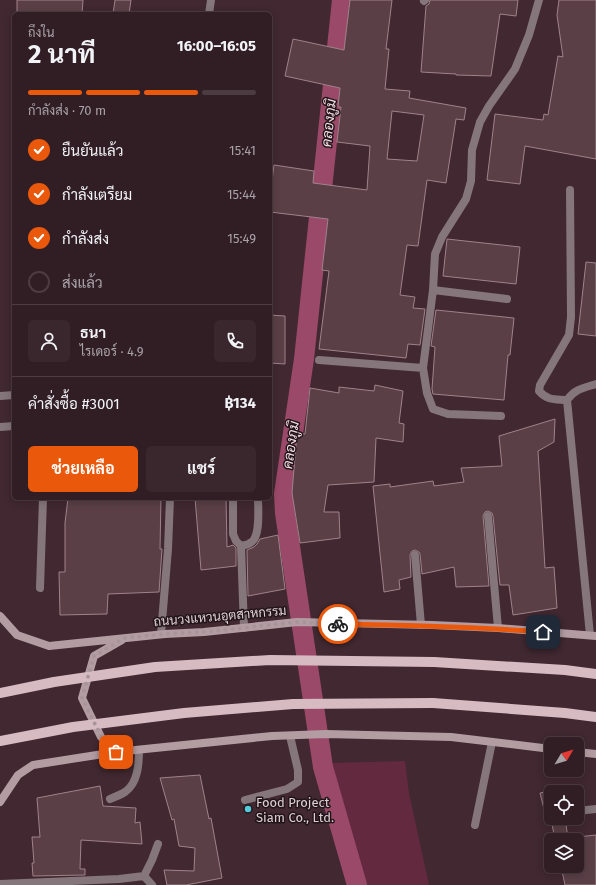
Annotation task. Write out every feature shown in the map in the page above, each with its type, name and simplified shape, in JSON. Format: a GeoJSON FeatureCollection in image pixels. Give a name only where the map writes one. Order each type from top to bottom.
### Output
{"type":"FeatureCollection","features":[{"type":"Feature","properties":{"kind":"main road","name":"ถนนวงแหวนอุตสาหกรรม"},"geometry":{"type":"LineString","coordinates":[[0,616],[17,635],[49,646],[161,634],[204,632],[303,623],[498,628],[593,635]]}},
{"type":"Feature","properties":{"kind":"main road"},"geometry":{"type":"LineString","coordinates":[[116,752],[101,736],[82,698],[94,656],[125,638]]}},
{"type":"Feature","properties":{"kind":"main road"},"geometry":{"type":"LineString","coordinates":[[0,693],[54,682],[155,667],[270,660],[434,662],[565,670],[596,674]]}},
{"type":"Feature","properties":{"kind":"main road"},"geometry":{"type":"LineString","coordinates":[[0,741],[73,727],[184,713],[293,704],[433,704],[565,713],[596,717]]}},
{"type":"Feature","properties":{"kind":"main road"},"geometry":{"type":"LineString","coordinates":[[0,802],[18,775],[33,765],[116,752],[272,736],[326,734],[451,737],[544,747]]}},
{"type":"Feature","properties":{"kind":"main road"},"geometry":{"type":"LineString","coordinates":[[584,753],[596,754]]}},
{"type":"Feature","properties":{"kind":"street"},"geometry":{"type":"LineString","coordinates":[[209,12],[211,0]]}},
{"type":"Feature","properties":{"kind":"street"},"geometry":{"type":"LineString","coordinates":[[501,416],[448,414],[434,408],[427,393],[423,368],[433,290],[435,254],[442,238],[466,199],[471,181],[472,150],[480,122],[489,106],[515,69],[529,35],[539,0]]}},
{"type":"Feature","properties":{"kind":"street"},"geometry":{"type":"LineString","coordinates":[[567,400],[550,399],[539,391],[540,384],[569,335],[571,317],[570,190]]}},
{"type":"Feature","properties":{"kind":"street"},"geometry":{"type":"LineString","coordinates":[[433,290],[507,299]]}},
{"type":"Feature","properties":{"kind":"street"},"geometry":{"type":"LineString","coordinates":[[319,360],[423,368]]}},
{"type":"Feature","properties":{"kind":"street"},"geometry":{"type":"LineString","coordinates":[[593,635],[567,400],[571,394],[579,389],[596,384]]}},
{"type":"Feature","properties":{"kind":"street"},"geometry":{"type":"LineString","coordinates":[[0,396],[12,395]]}},
{"type":"Feature","properties":{"kind":"street"},"geometry":{"type":"LineString","coordinates":[[0,428],[12,426]]}},
{"type":"Feature","properties":{"kind":"street"},"geometry":{"type":"LineString","coordinates":[[40,588],[43,500]]}},
{"type":"Feature","properties":{"kind":"street"},"geometry":{"type":"LineString","coordinates":[[161,634],[168,548],[170,500]]}},
{"type":"Feature","properties":{"kind":"street"},"geometry":{"type":"LineString","coordinates":[[233,500],[233,534],[236,542],[241,546],[244,628]]}},
{"type":"Feature","properties":{"kind":"street"},"geometry":{"type":"LineString","coordinates":[[241,546],[252,543],[256,537],[258,527],[258,500]]}},
{"type":"Feature","properties":{"kind":"street"},"geometry":{"type":"LineString","coordinates":[[488,516],[498,628]]}},
{"type":"Feature","properties":{"kind":"street"},"geometry":{"type":"LineString","coordinates":[[415,555],[421,625]]}},
{"type":"Feature","properties":{"kind":"street"},"geometry":{"type":"LineString","coordinates":[[245,800],[287,789],[298,782],[298,770],[290,736]]}},
{"type":"Feature","properties":{"kind":"street"},"geometry":{"type":"LineString","coordinates":[[475,825],[492,742]]}},
{"type":"Feature","properties":{"kind":"street"},"geometry":{"type":"LineString","coordinates":[[110,799],[131,786],[139,765],[139,750]]}},
{"type":"Feature","properties":{"kind":"street"},"geometry":{"type":"LineString","coordinates":[[584,810],[596,809]]}},
{"type":"Feature","properties":{"kind":"street"},"geometry":{"type":"LineString","coordinates":[[144,876],[158,844]]}},
{"type":"Feature","properties":{"kind":"street"},"geometry":{"type":"LineString","coordinates":[[0,884],[119,879],[144,876]]}},
{"type":"Feature","properties":{"kind":"street"},"geometry":{"type":"LineString","coordinates":[[144,876],[152,885]]}},
{"type":"Feature","properties":{"kind":"shaded area"},"geometry":{"type":"Polygon","coordinates":[[[405,761],[409,793],[429,885],[361,885],[329,763],[405,761]]]}},
{"type":"Feature","properties":{"kind":"building"},"geometry":{"type":"Polygon","coordinates":[[[17,0],[83,0],[82,12],[17,12],[17,0]]]}},
{"type":"Feature","properties":{"kind":"building"},"geometry":{"type":"Polygon","coordinates":[[[115,0],[131,0],[129,12],[113,12],[115,0]]]}},
{"type":"Feature","properties":{"kind":"building"},"geometry":{"type":"Polygon","coordinates":[[[350,0],[392,0],[386,49],[389,49],[385,89],[410,91],[409,98],[466,108],[464,120],[456,119],[446,183],[427,180],[418,246],[407,245],[400,295],[415,297],[413,308],[425,309],[420,345],[408,344],[406,358],[319,349],[329,271],[322,270],[328,219],[272,212],[272,181],[274,165],[314,171],[313,183],[367,190],[370,146],[337,142],[341,107],[338,107],[340,88],[285,76],[293,39],[344,50],[350,0]],[[392,111],[387,159],[417,161],[424,115],[392,111]]]}},
{"type":"Feature","properties":{"kind":"building"},"geometry":{"type":"Polygon","coordinates":[[[430,0],[518,0],[516,16],[500,14],[491,76],[421,72],[426,6],[429,4],[430,0]]]}},
{"type":"Feature","properties":{"kind":"building"},"geometry":{"type":"Polygon","coordinates":[[[559,0],[596,0],[596,159],[525,146],[520,184],[487,180],[495,114],[543,120],[544,114],[548,115],[558,56],[563,57],[557,15],[559,0]]]}},
{"type":"Feature","properties":{"kind":"building"},"geometry":{"type":"Polygon","coordinates":[[[447,239],[520,247],[516,284],[443,276],[447,239]]]}},
{"type":"Feature","properties":{"kind":"building"},"geometry":{"type":"Polygon","coordinates":[[[586,262],[596,263],[596,336],[578,334],[586,262]]]}},
{"type":"Feature","properties":{"kind":"building"},"geometry":{"type":"Polygon","coordinates":[[[436,310],[514,318],[510,355],[508,355],[504,400],[433,394],[432,389],[435,347],[431,346],[436,310]]]}},
{"type":"Feature","properties":{"kind":"building"},"geometry":{"type":"Polygon","coordinates":[[[272,315],[285,316],[285,364],[272,363],[272,315]]]}},
{"type":"Feature","properties":{"kind":"building"},"geometry":{"type":"Polygon","coordinates":[[[375,385],[403,391],[399,423],[404,424],[403,442],[376,438],[374,482],[328,485],[324,512],[339,512],[340,538],[300,543],[292,493],[297,433],[305,434],[310,388],[339,393],[339,387],[374,391],[375,385]]]}},
{"type":"Feature","properties":{"kind":"building"},"geometry":{"type":"Polygon","coordinates":[[[555,419],[554,442],[538,451],[545,568],[554,567],[557,608],[513,615],[509,585],[500,585],[493,516],[492,513],[488,511],[485,512],[483,516],[489,586],[456,587],[454,567],[422,574],[420,554],[415,550],[412,551],[410,555],[411,577],[399,580],[400,589],[384,592],[373,486],[390,484],[390,487],[433,481],[434,486],[464,482],[461,468],[502,466],[499,436],[555,419]]]}},
{"type":"Feature","properties":{"kind":"building"},"geometry":{"type":"Polygon","coordinates":[[[68,500],[161,500],[160,549],[162,549],[159,592],[108,594],[107,614],[60,615],[59,572],[65,572],[65,523],[68,500]]]}},
{"type":"Feature","properties":{"kind":"building"},"geometry":{"type":"Polygon","coordinates":[[[195,500],[226,500],[227,547],[233,545],[236,548],[236,566],[201,570],[195,500]]]}},
{"type":"Feature","properties":{"kind":"building"},"geometry":{"type":"Polygon","coordinates":[[[278,535],[285,589],[248,596],[247,550],[254,547],[260,539],[278,535]]]}},
{"type":"Feature","properties":{"kind":"building"},"geometry":{"type":"Polygon","coordinates":[[[200,775],[209,819],[211,818],[222,878],[186,885],[167,885],[164,870],[194,871],[195,848],[179,846],[174,819],[172,820],[160,778],[200,775]]]}},
{"type":"Feature","properties":{"kind":"building"},"geometry":{"type":"Polygon","coordinates":[[[100,786],[103,806],[136,808],[135,823],[140,822],[142,844],[81,840],[80,869],[85,869],[85,875],[33,876],[32,863],[34,863],[32,837],[40,837],[37,798],[100,786]]]}},
{"type":"Feature","properties":{"kind":"building"},"geometry":{"type":"Polygon","coordinates":[[[544,792],[544,809],[540,793],[544,792]]]}},
{"type":"Feature","properties":{"kind":"building"},"geometry":{"type":"Polygon","coordinates":[[[552,825],[566,825],[567,833],[554,833],[552,825]]]}},
{"type":"Feature","properties":{"kind":"building"},"geometry":{"type":"Polygon","coordinates":[[[596,835],[596,885],[565,885],[562,873],[584,873],[584,836],[596,835]]]}},
{"type":"Feature","properties":{"kind":"waterway","name":"คลองภูมิ"},"geometry":{"type":"LineString","coordinates":[[342,0],[304,359],[284,494],[285,513],[323,767],[357,885]]}},
{"type":"Feature","properties":{"kind":"way so far"},"geometry":{"type":"LineString","coordinates":[[116,752],[101,736],[82,698],[94,656],[125,638],[204,632],[297,622],[338,624]]}},
{"type":"Feature","properties":{"kind":"place","name":"Food Project Siam Co., Ltd."},"geometry":{"type":"Point","coordinates":[248,809]}},
{"type":"Feature","properties":{"kind":"route"},"geometry":{"type":"LineString","coordinates":[[338,624],[498,628],[543,632]]}}]}
